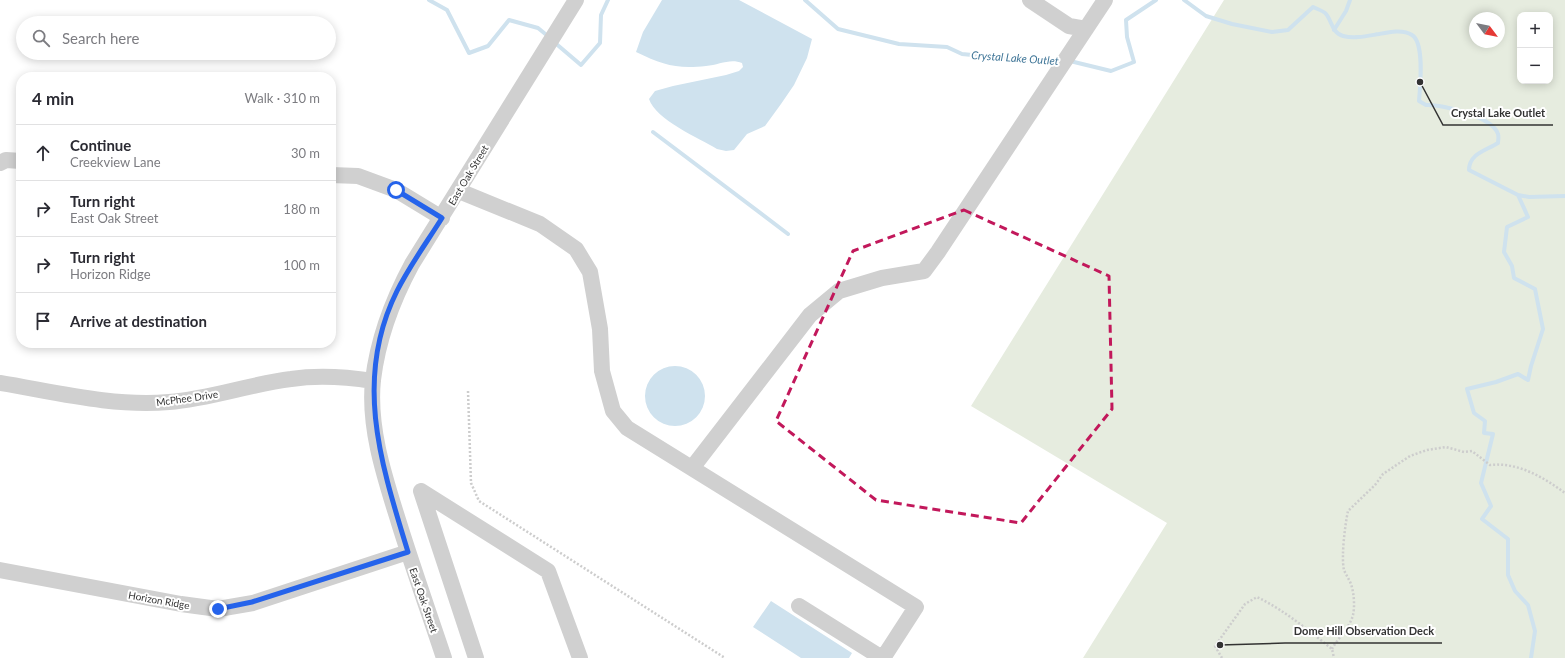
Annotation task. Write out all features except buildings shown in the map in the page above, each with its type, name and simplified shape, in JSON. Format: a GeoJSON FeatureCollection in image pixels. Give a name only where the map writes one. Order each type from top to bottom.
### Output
{"type":"FeatureCollection","features":[{"type":"Feature","properties":{"kind":"street","name":"East Oak Street"},"geometry":{"type":"LineString","coordinates":[[444,658],[408,552],[380,457],[374,412],[373,381],[379,342],[397,292],[532,69],[576,0]]}},
{"type":"Feature","properties":{"kind":"street"},"geometry":{"type":"LineString","coordinates":[[1030,0],[1069,26],[1086,28]]}},
{"type":"Feature","properties":{"kind":"street"},"geometry":{"type":"LineString","coordinates":[[692,468],[810,315],[839,291],[882,278],[924,271],[1105,0]]}},
{"type":"Feature","properties":{"kind":"street"},"geometry":{"type":"LineString","coordinates":[[0,163],[6,160],[16,161]]}},
{"type":"Feature","properties":{"kind":"street"},"geometry":{"type":"LineString","coordinates":[[336,175],[358,176],[396,190],[442,218]]}},
{"type":"Feature","properties":{"kind":"street"},"geometry":{"type":"LineString","coordinates":[[459,191],[540,224],[576,249],[590,272],[600,329],[602,371],[613,411],[627,428],[916,607],[883,658],[799,606]]}},
{"type":"Feature","properties":{"kind":"street","name":"McPhee Drive"},"geometry":{"type":"LineString","coordinates":[[0,383],[112,401],[139,403],[195,399],[293,378],[355,378],[373,381]]}},
{"type":"Feature","properties":{"kind":"street"},"geometry":{"type":"LineString","coordinates":[[476,658],[421,491],[548,570],[580,658]]}},
{"type":"Feature","properties":{"kind":"street","name":"Horizon Ridge"},"geometry":{"type":"LineString","coordinates":[[0,570],[181,604],[218,609],[252,602],[408,552]]}},
{"type":"Feature","properties":{"kind":"path"},"geometry":{"type":"LineString","coordinates":[[468,391],[471,483],[479,501],[725,658]]}},
{"type":"Feature","properties":{"kind":"path"},"geometry":{"type":"LineString","coordinates":[[1334,658],[1332,649],[1336,640],[1346,630],[1353,615],[1354,606],[1351,585],[1344,570],[1343,560],[1348,511],[1375,485],[1383,474],[1394,466],[1410,456],[1446,447],[1464,452],[1472,451],[1490,465],[1504,464],[1519,467],[1565,493]]}},
{"type":"Feature","properties":{"kind":"path"},"geometry":{"type":"LineString","coordinates":[[1222,658],[1215,646],[1245,604],[1257,597],[1286,614],[1332,649]]}},
{"type":"Feature","properties":{"kind":"highlighted area"},"geometry":{"type":"Polygon","coordinates":[[[964,210],[1109,276],[1112,409],[1021,523],[876,500],[776,421],[853,251],[964,210]]]}},
{"type":"Feature","properties":{"kind":"shaded area"},"geometry":{"type":"Polygon","coordinates":[[[1224,0],[1565,0],[1565,658],[1083,658],[1167,523],[971,406],[1224,0]]]}},
{"type":"Feature","properties":{"kind":"water"},"geometry":{"type":"Polygon","coordinates":[[[662,0],[739,0],[812,39],[807,58],[794,85],[781,104],[765,126],[747,134],[734,150],[726,151],[717,149],[679,128],[660,114],[653,107],[649,99],[655,91],[726,75],[739,71],[743,67],[742,63],[733,61],[695,67],[670,65],[636,52],[643,32],[662,0]]]}},
{"type":"Feature","properties":{"kind":"water"},"geometry":{"type":"Polygon","coordinates":[[[675,366],[691,371],[696,375],[700,380],[705,396],[700,412],[696,417],[691,421],[675,426],[659,421],[654,417],[650,412],[645,396],[650,380],[654,375],[659,371],[675,366]]]}},
{"type":"Feature","properties":{"kind":"water"},"geometry":{"type":"Polygon","coordinates":[[[771,601],[852,653],[849,658],[801,658],[753,627],[771,601]]]}},
{"type":"Feature","properties":{"kind":"waterway","name":"Crystal Lake Outlet"},"geometry":{"type":"LineString","coordinates":[[429,0],[447,10],[469,53],[488,46],[509,20],[538,28],[549,37]]}},
{"type":"Feature","properties":{"kind":"waterway","name":"Crystal Lake Outlet"},"geometry":{"type":"LineString","coordinates":[[554,42],[581,65],[600,43],[601,15],[608,0]]}},
{"type":"Feature","properties":{"kind":"waterway","name":"Crystal Lake Outlet"},"geometry":{"type":"LineString","coordinates":[[805,0],[838,29],[899,44],[947,47],[962,54],[1023,60],[1061,60]]}},
{"type":"Feature","properties":{"kind":"waterway","name":"Crystal Lake Outlet"},"geometry":{"type":"LineString","coordinates":[[1070,61],[1111,71],[1134,62],[1127,37],[1126,20],[1156,0]]}},
{"type":"Feature","properties":{"kind":"waterway","name":"Crystal Lake Outlet"},"geometry":{"type":"LineString","coordinates":[[1184,0],[1206,16],[1232,24],[1272,32],[1288,30],[1313,7],[1325,13],[1334,30],[1343,36],[1361,37],[1387,32],[1404,32],[1412,35],[1419,47],[1420,56],[1421,76],[1419,101],[1426,105],[1454,109],[1477,117],[1487,122],[1498,134],[1498,143],[1475,157],[1472,160],[1469,170],[1518,195],[1529,197],[1565,196]]}},
{"type":"Feature","properties":{"kind":"waterway"},"geometry":{"type":"LineString","coordinates":[[1334,30],[1346,11],[1350,0]]}},
{"type":"Feature","properties":{"kind":"waterway"},"geometry":{"type":"LineString","coordinates":[[653,132],[788,234]]}},
{"type":"Feature","properties":{"kind":"waterway"},"geometry":{"type":"LineString","coordinates":[[1518,195],[1528,217],[1507,227],[1504,252],[1512,266],[1514,278],[1535,289],[1543,329],[1528,380],[1518,374],[1496,382],[1467,389],[1474,413],[1485,421],[1484,433],[1493,434],[1481,483],[1491,506],[1482,519],[1508,539],[1508,575],[1515,591],[1528,605],[1535,631],[1531,658]]}},
{"type":"Feature","properties":{"kind":"place","name":"Crystal Lake Outlet"},"geometry":{"type":"Point","coordinates":[1420,82]}},
{"type":"Feature","properties":{"kind":"place","name":"Dome Hill Observation Deck"},"geometry":{"type":"Point","coordinates":[1220,645]}},
{"type":"Feature","properties":{"kind":"route"},"geometry":{"type":"LineString","coordinates":[[218,609],[252,602],[408,552],[380,457],[374,412],[373,381],[379,342],[387,316],[397,292],[412,264],[442,218],[396,190]]}}]}
